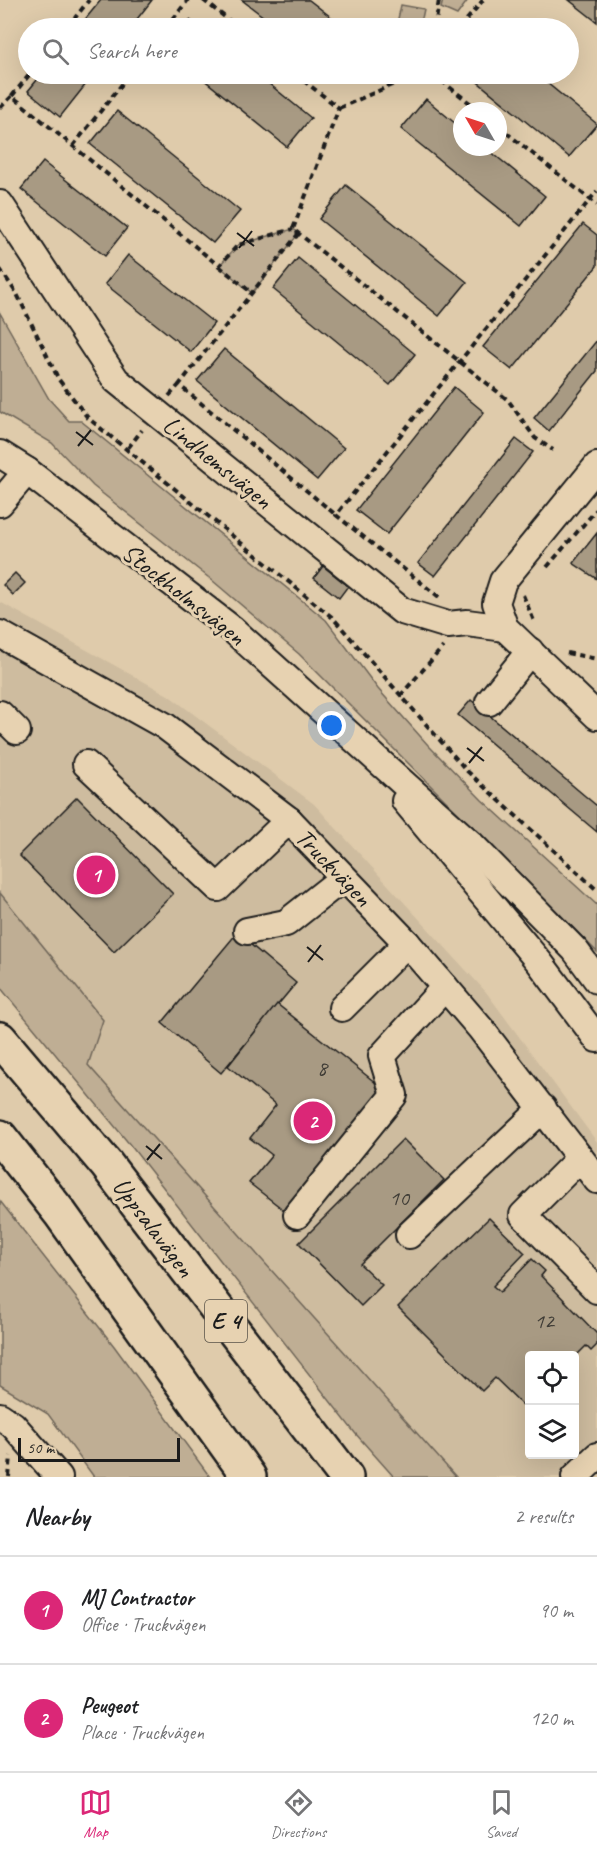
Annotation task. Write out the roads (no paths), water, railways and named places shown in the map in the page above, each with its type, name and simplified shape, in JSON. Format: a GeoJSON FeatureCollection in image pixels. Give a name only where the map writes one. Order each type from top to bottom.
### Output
{"type":"FeatureCollection","features":[{"type":"Feature","properties":{"kind":"highway","name":"Uppsalavägen"},"geometry":{"type":"LineString","coordinates":[[0,1039],[106,1164],[346,1477]]}},
{"type":"Feature","properties":{"kind":"highway","name":"E 4"},"geometry":{"type":"LineString","coordinates":[[0,1137],[273,1477]]}},
{"type":"Feature","properties":{"kind":"highway"},"geometry":{"type":"LineString","coordinates":[[106,1164],[365,1477]]}},
{"type":"Feature","properties":{"kind":"highway"},"geometry":{"type":"LineString","coordinates":[[60,1213],[249,1477]]}},
{"type":"Feature","properties":{"kind":"street","name":"Lindhemsvägen"},"geometry":{"type":"LineString","coordinates":[[0,204],[116,380],[402,611],[448,625],[467,624],[505,628]]}},
{"type":"Feature","properties":{"kind":"street","name":"Stockholmsvägen"},"geometry":{"type":"LineString","coordinates":[[0,454],[27,471],[232,629],[472,845],[575,950],[597,980]]}},
{"type":"Feature","properties":{"kind":"street"},"geometry":{"type":"LineString","coordinates":[[597,466],[503,581],[496,603],[505,628],[597,716]]}},
{"type":"Feature","properties":{"kind":"street"},"geometry":{"type":"LineString","coordinates":[[0,503],[27,471]]}},
{"type":"Feature","properties":{"kind":"street","name":"Truckvägen"},"geometry":{"type":"LineString","coordinates":[[0,634],[165,726],[289,820],[407,943],[445,987],[543,1108],[597,1180]]}},
{"type":"Feature","properties":{"kind":"street"},"geometry":{"type":"LineString","coordinates":[[489,702],[530,651]]}},
{"type":"Feature","properties":{"kind":"street","name":"Stockholmsvägen"},"geometry":{"type":"LineString","coordinates":[[359,744],[482,896],[540,963],[597,1039]]}},
{"type":"Feature","properties":{"kind":"street"},"geometry":{"type":"LineString","coordinates":[[86,764],[218,888],[289,820]]}},
{"type":"Feature","properties":{"kind":"street"},"geometry":{"type":"LineString","coordinates":[[247,931],[286,923],[343,878]]}},
{"type":"Feature","properties":{"kind":"street"},"geometry":{"type":"LineString","coordinates":[[342,1008],[407,943]]}},
{"type":"Feature","properties":{"kind":"street"},"geometry":{"type":"LineString","coordinates":[[297,1215],[394,1095],[382,1056],[445,987]]}},
{"type":"Feature","properties":{"kind":"street"},"geometry":{"type":"LineString","coordinates":[[409,1235],[543,1108]]}},
{"type":"Feature","properties":{"kind":"street"},"geometry":{"type":"LineString","coordinates":[[580,1158],[523,1215],[597,1290]]}},
{"type":"Feature","properties":{"kind":"street"},"geometry":{"type":"LineString","coordinates":[[0,1416],[13,1425],[58,1477]]}},
{"type":"Feature","properties":{"kind":"street"},"geometry":{"type":"LineString","coordinates":[[575,1477],[597,1456]]}},
{"type":"Feature","properties":{"kind":"place","name":"MJ Contractor"},"geometry":{"type":"Point","coordinates":[96,875]}},
{"type":"Feature","properties":{"kind":"place","name":"Peugeot"},"geometry":{"type":"Point","coordinates":[313,1121]}}]}
